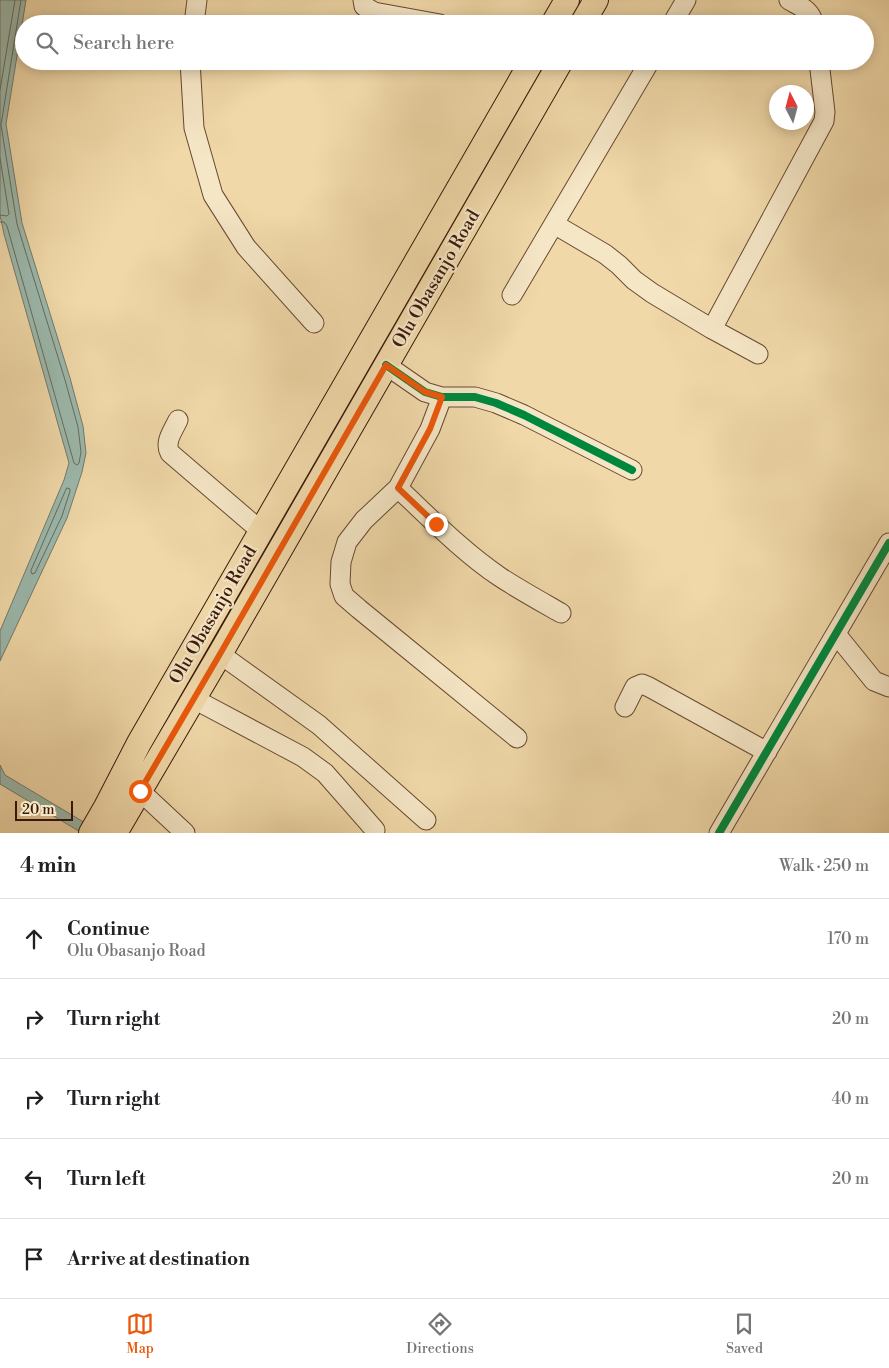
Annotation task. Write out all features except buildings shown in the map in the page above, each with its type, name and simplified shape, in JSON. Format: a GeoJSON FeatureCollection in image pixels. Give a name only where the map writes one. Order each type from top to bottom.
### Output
{"type":"FeatureCollection","features":[{"type":"Feature","properties":{"kind":"main road"},"geometry":{"type":"LineString","coordinates":[[559,15],[567,0]]}},
{"type":"Feature","properties":{"kind":"main road"},"geometry":{"type":"LineString","coordinates":[[587,15],[596,0]]}},
{"type":"Feature","properties":{"kind":"main road","name":"Olu Obasanjo Road"},"geometry":{"type":"LineString","coordinates":[[115,819],[139,743],[527,70]]}},
{"type":"Feature","properties":{"kind":"main road","name":"Olu Obasanjo Road"},"geometry":{"type":"LineString","coordinates":[[91,833],[115,819],[140,791],[556,70]]}},
{"type":"Feature","properties":{"kind":"street"},"geometry":{"type":"LineString","coordinates":[[195,15],[197,0]]}},
{"type":"Feature","properties":{"kind":"street"},"geometry":{"type":"LineString","coordinates":[[363,0],[364,6],[374,12],[390,15]]}},
{"type":"Feature","properties":{"kind":"street"},"geometry":{"type":"LineString","coordinates":[[677,15],[686,0]]}},
{"type":"Feature","properties":{"kind":"street"},"geometry":{"type":"LineString","coordinates":[[789,0],[805,9],[811,15]]}},
{"type":"Feature","properties":{"kind":"street"},"geometry":{"type":"LineString","coordinates":[[191,70],[194,128],[213,195],[246,247],[314,323]]}},
{"type":"Feature","properties":{"kind":"street"},"geometry":{"type":"LineString","coordinates":[[512,295],[645,70]]}},
{"type":"Feature","properties":{"kind":"street"},"geometry":{"type":"LineString","coordinates":[[712,329],[824,121],[825,112],[820,70]]}},
{"type":"Feature","properties":{"kind":"street"},"geometry":{"type":"LineString","coordinates":[[554,224],[604,254],[619,265],[634,280],[712,329],[758,354]]}},
{"type":"Feature","properties":{"kind":"street"},"geometry":{"type":"LineString","coordinates":[[386,365],[425,392],[442,397],[475,397],[496,403],[524,415],[632,470]]}},
{"type":"Feature","properties":{"kind":"street"},"geometry":{"type":"LineString","coordinates":[[442,397],[430,429],[398,488],[364,520],[347,542],[340,562],[340,584],[344,596],[517,738]]}},
{"type":"Feature","properties":{"kind":"street"},"geometry":{"type":"LineString","coordinates":[[178,420],[168,441],[167,447],[170,453],[261,531]]}},
{"type":"Feature","properties":{"kind":"street"},"geometry":{"type":"LineString","coordinates":[[398,488],[449,535],[500,577],[561,613]]}},
{"type":"Feature","properties":{"kind":"street"},"geometry":{"type":"LineString","coordinates":[[720,833],[889,543]]}},
{"type":"Feature","properties":{"kind":"street"},"geometry":{"type":"LineString","coordinates":[[836,634],[874,681],[889,687]]}},
{"type":"Feature","properties":{"kind":"street"},"geometry":{"type":"LineString","coordinates":[[220,654],[319,725],[426,820]]}},
{"type":"Feature","properties":{"kind":"street"},"geometry":{"type":"LineString","coordinates":[[625,707],[635,687],[642,684],[767,752]]}},
{"type":"Feature","properties":{"kind":"street"},"geometry":{"type":"LineString","coordinates":[[194,699],[303,757],[326,773],[375,830]]}},
{"type":"Feature","properties":{"kind":"street"},"geometry":{"type":"LineString","coordinates":[[140,791],[185,833]]}},
{"type":"Feature","properties":{"kind":"water"},"geometry":{"type":"Polygon","coordinates":[[[0,0],[26,0],[24,15],[15,15],[15,68],[6,124],[22,223],[70,378],[83,426],[86,453],[67,518],[0,661],[0,631],[64,480],[69,463],[0,215],[0,0]]]}},
{"type":"Feature","properties":{"kind":"water"},"geometry":{"type":"Polygon","coordinates":[[[0,765],[5,775],[102,833],[82,833],[0,784],[0,765]]]}},
{"type":"Feature","properties":{"kind":"cycle path"},"geometry":{"type":"LineString","coordinates":[[386,365],[425,392],[442,397],[475,397],[496,403],[524,415],[632,470]]}},
{"type":"Feature","properties":{"kind":"cycle path"},"geometry":{"type":"LineString","coordinates":[[719,833],[889,543]]}},
{"type":"Feature","properties":{"kind":"route"},"geometry":{"type":"LineString","coordinates":[[140,791],[386,365],[425,392],[442,397],[430,429],[398,488],[436,524]]}}]}
